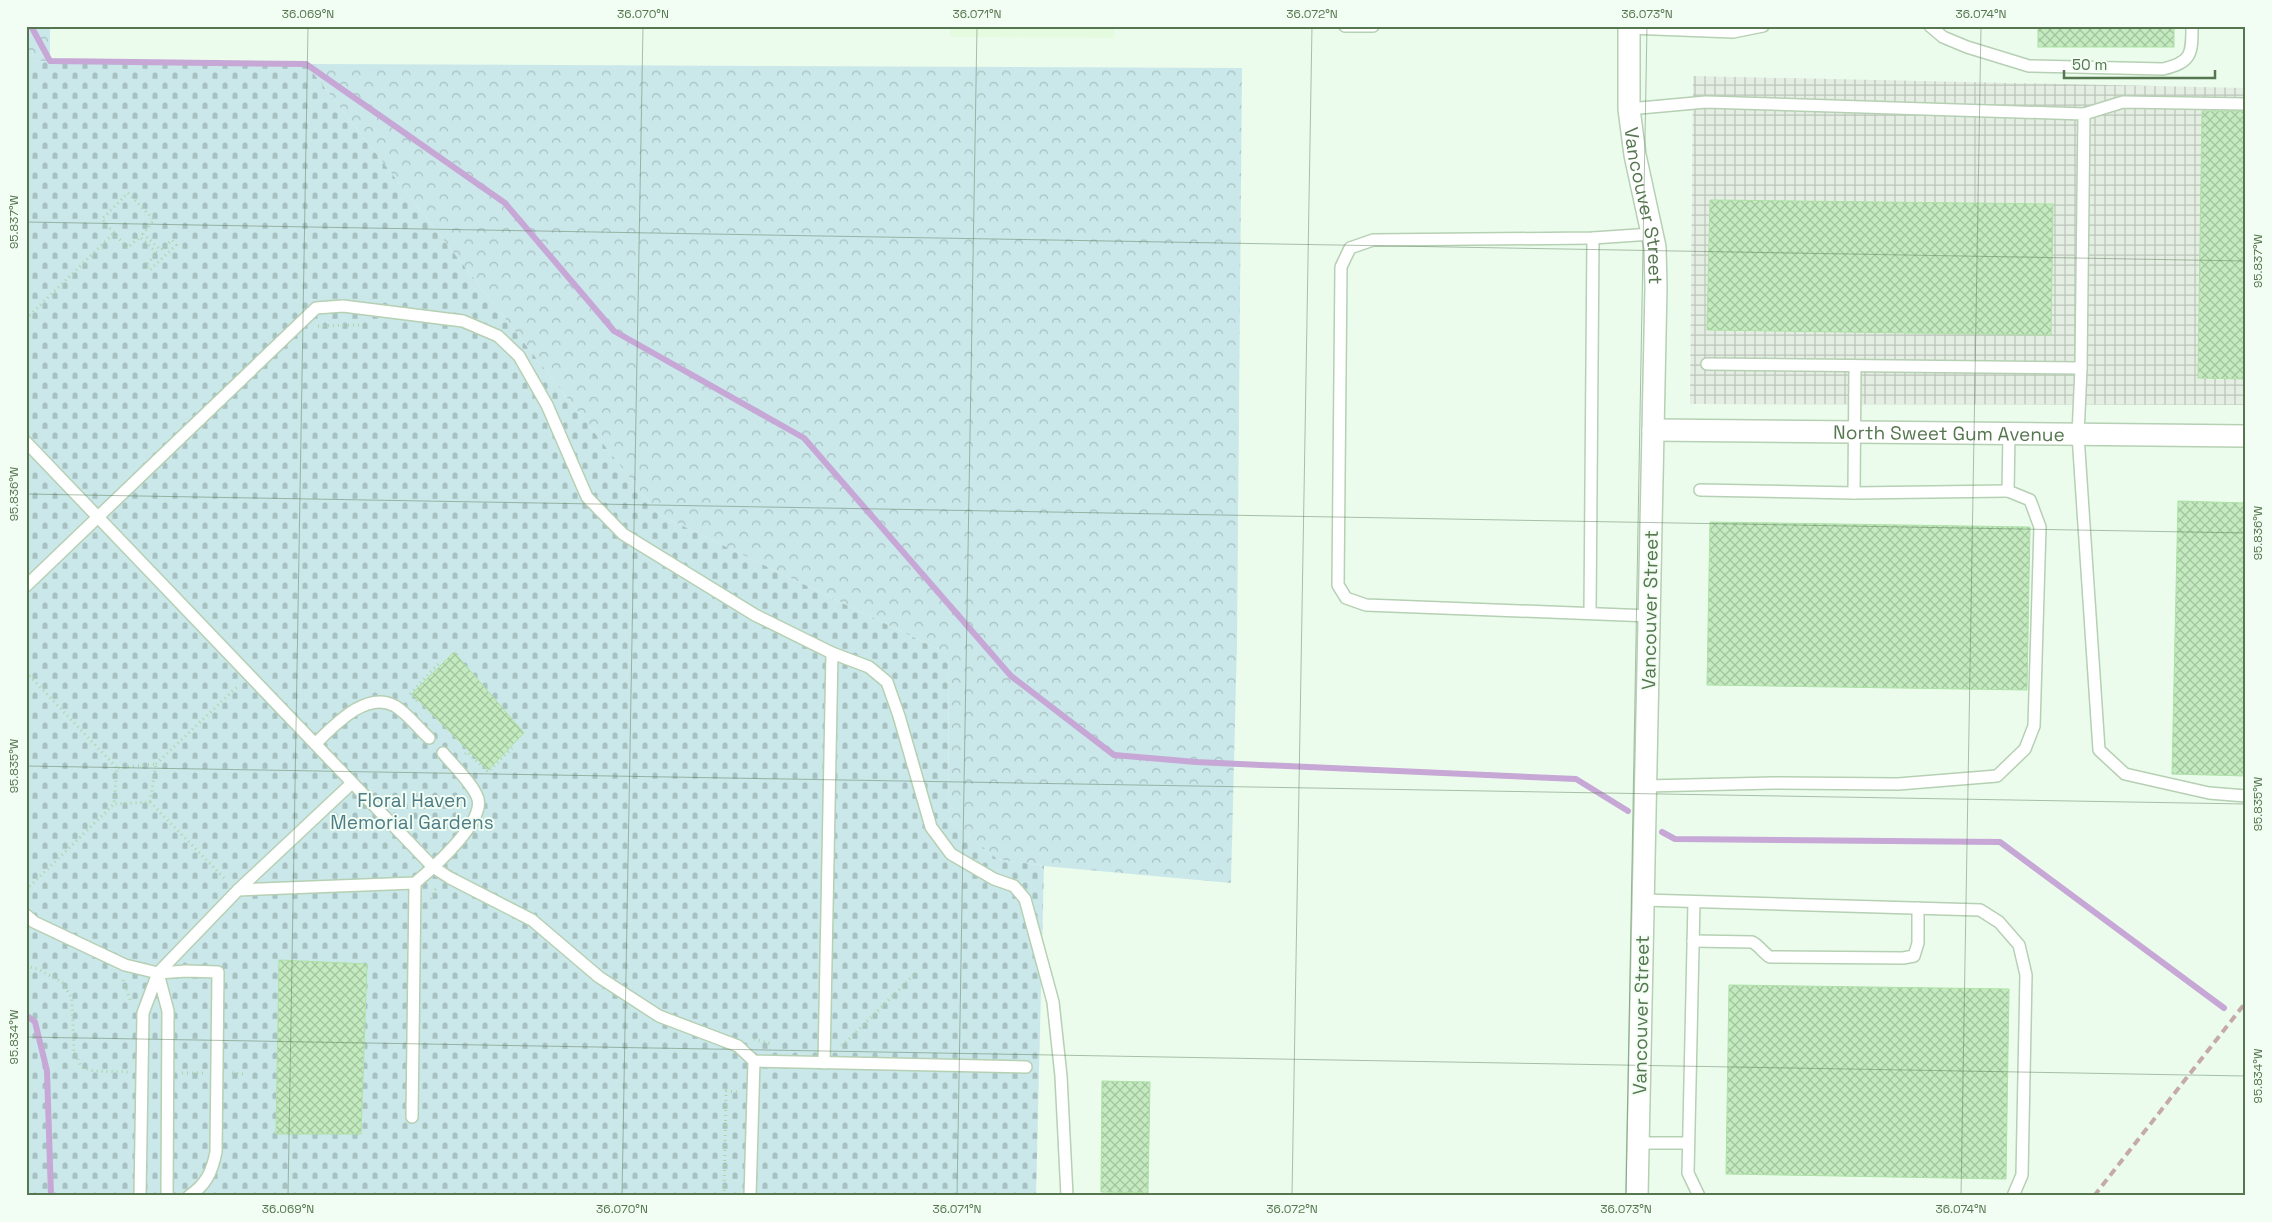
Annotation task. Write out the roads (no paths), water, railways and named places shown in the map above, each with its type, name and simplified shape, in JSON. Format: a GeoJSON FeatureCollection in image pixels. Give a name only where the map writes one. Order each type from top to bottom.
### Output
{"type":"FeatureCollection","features":[{"type":"Feature","properties":{"kind":"street","name":"Vancouver Street"},"geometry":{"type":"LineString","coordinates":[[1629,27],[1629,109],[1636,155],[1655,247],[1656,288],[1637,1196]]}},
{"type":"Feature","properties":{"kind":"street","name":"North Sweet Gum Avenue"},"geometry":{"type":"LineString","coordinates":[[1654,430],[2246,436]]}},
{"type":"Feature","properties":{"kind":"lane"},"geometry":{"type":"LineString","coordinates":[[1345,26],[1373,26]]}},
{"type":"Feature","properties":{"kind":"lane"},"geometry":{"type":"LineString","coordinates":[[1629,27],[1733,32],[1763,26]]}},
{"type":"Feature","properties":{"kind":"lane"},"geometry":{"type":"LineString","coordinates":[[1930,26],[1943,36],[1967,47],[2029,66],[2163,70],[2176,66],[2189,58],[2192,47],[2192,26]]}},
{"type":"Feature","properties":{"kind":"lane"},"geometry":{"type":"LineString","coordinates":[[1629,109],[1706,102],[2084,114],[2123,102],[2246,104]]}},
{"type":"Feature","properties":{"kind":"lane"},"geometry":{"type":"LineString","coordinates":[[2084,114],[2081,368],[2078,434],[2099,750],[2125,774],[2209,793],[2246,796]]}},
{"type":"Feature","properties":{"kind":"lane"},"geometry":{"type":"LineString","coordinates":[[1650,616],[1366,605],[1346,598],[1338,585],[1338,546],[1341,266],[1350,248],[1373,240],[1593,238],[1652,234]]}},
{"type":"Feature","properties":{"kind":"lane"},"geometry":{"type":"LineString","coordinates":[[1590,614],[1593,238]]}},
{"type":"Feature","properties":{"kind":"lane"},"geometry":{"type":"LineString","coordinates":[[26,586],[316,308],[343,306],[463,321],[498,336],[519,356],[547,405],[587,496],[622,534],[755,615],[832,653],[869,667],[887,682],[899,716],[931,827],[951,854],[994,879],[1014,886],[1026,899],[1053,1002],[1061,1076],[1067,1196]]}},
{"type":"Feature","properties":{"kind":"lane"},"geometry":{"type":"LineString","coordinates":[[1707,364],[2081,368]]}},
{"type":"Feature","properties":{"kind":"lane"},"geometry":{"type":"LineString","coordinates":[[1854,492],[1856,432],[1855,366]]}},
{"type":"Feature","properties":{"kind":"lane"},"geometry":{"type":"LineString","coordinates":[[2008,491],[2009,434]]}},
{"type":"Feature","properties":{"kind":"lane"},"geometry":{"type":"LineString","coordinates":[[26,442],[433,867],[450,878],[532,920],[599,976],[659,1016],[738,1046],[754,1061],[1026,1067]]}},
{"type":"Feature","properties":{"kind":"lane"},"geometry":{"type":"LineString","coordinates":[[1646,786],[1898,784],[1998,776],[2025,749],[2034,726],[2040,527],[2030,500],[2008,491],[1700,490]]}},
{"type":"Feature","properties":{"kind":"lane"},"geometry":{"type":"LineString","coordinates":[[824,1063],[832,653]]}},
{"type":"Feature","properties":{"kind":"lane"},"geometry":{"type":"LineString","coordinates":[[316,743],[350,711],[366,705],[383,703],[395,706],[429,738]]}},
{"type":"Feature","properties":{"kind":"lane"},"geometry":{"type":"LineString","coordinates":[[238,890],[415,883],[462,837],[479,812],[478,798],[443,753]]}},
{"type":"Feature","properties":{"kind":"lane"},"geometry":{"type":"LineString","coordinates":[[140,1196],[143,1013],[158,974],[238,890],[352,783]]}},
{"type":"Feature","properties":{"kind":"lane"},"geometry":{"type":"LineString","coordinates":[[412,1117],[415,883]]}},
{"type":"Feature","properties":{"kind":"lane"},"geometry":{"type":"LineString","coordinates":[[1644,900],[1980,910],[1999,922],[2019,944],[2026,974],[2027,1014],[2022,1175],[2013,1196]]}},
{"type":"Feature","properties":{"kind":"lane"},"geometry":{"type":"LineString","coordinates":[[1694,902],[1688,1173],[1699,1196]]}},
{"type":"Feature","properties":{"kind":"lane"},"geometry":{"type":"LineString","coordinates":[[1693,941],[1752,942],[1757,944],[1762,952],[1770,957],[1903,958],[1914,956],[1918,943],[1918,908]]}},
{"type":"Feature","properties":{"kind":"lane"},"geometry":{"type":"LineString","coordinates":[[26,915],[34,922],[125,965],[158,974],[186,971],[218,972],[216,1152],[213,1170],[202,1188],[189,1196]]}},
{"type":"Feature","properties":{"kind":"lane"},"geometry":{"type":"LineString","coordinates":[[158,974],[168,1011],[167,1196]]}},
{"type":"Feature","properties":{"kind":"lane"},"geometry":{"type":"LineString","coordinates":[[750,1196],[754,1061]]}},
{"type":"Feature","properties":{"kind":"lane"},"geometry":{"type":"LineString","coordinates":[[1639,1143],[1688,1143]]}},
{"type":"Feature","properties":{"kind":"waterway"},"geometry":{"type":"LineString","coordinates":[[31,26],[50,61],[306,64],[505,203],[614,331],[804,438],[1011,676],[1114,755],[1196,762],[1576,779],[1628,811]]}},
{"type":"Feature","properties":{"kind":"waterway"},"geometry":{"type":"LineString","coordinates":[[1662,832],[1675,839],[2000,842],[2224,1008]]}},
{"type":"Feature","properties":{"kind":"waterway"},"geometry":{"type":"LineString","coordinates":[[26,1015],[35,1022],[47,1071],[51,1196]]}},
{"type":"Feature","properties":{"kind":"railway"},"geometry":{"type":"LineString","coordinates":[[2094,1196],[2246,1002]]}},
{"type":"Feature","properties":{"kind":"park label","name":"Floral Haven Memorial Gardens"},"geometry":{"type":"Point","coordinates":[412,811]}}]}
